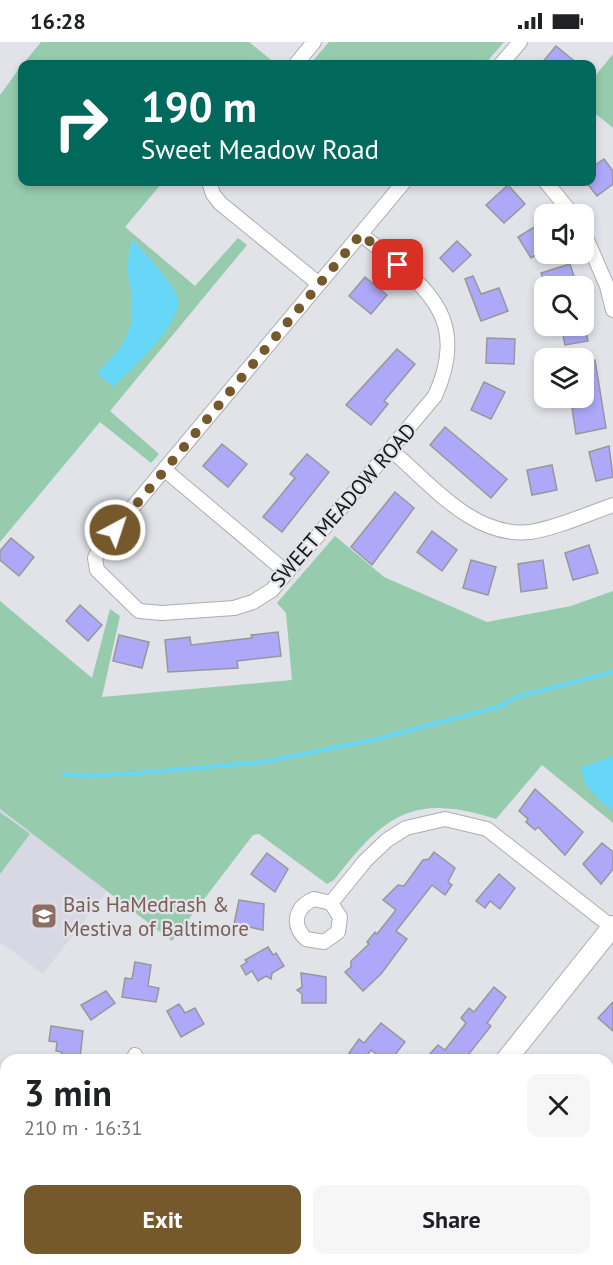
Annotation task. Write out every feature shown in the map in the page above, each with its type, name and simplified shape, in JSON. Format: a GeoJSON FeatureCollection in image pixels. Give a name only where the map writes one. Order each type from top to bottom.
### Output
{"type":"FeatureCollection","features":[{"type":"Feature","properties":{"kind":"main road"},"geometry":{"type":"LineString","coordinates":[[511,1054],[613,927]]}},
{"type":"Feature","properties":{"kind":"street"},"geometry":{"type":"LineString","coordinates":[[299,60],[314,42]]}},
{"type":"Feature","properties":{"kind":"street"},"geometry":{"type":"LineString","coordinates":[[504,60],[520,42]]}},
{"type":"Feature","properties":{"kind":"street"},"geometry":{"type":"LineString","coordinates":[[210,186],[220,203],[319,284]]}},
{"type":"Feature","properties":{"kind":"street","name":"SWEET MEADOW ROAD"},"geometry":{"type":"LineString","coordinates":[[361,234],[416,280],[434,299],[443,317],[449,344],[446,371],[435,396],[272,590],[253,602],[234,608],[162,613],[139,611],[97,570],[95,558],[102,544],[401,186]]}},
{"type":"Feature","properties":{"kind":"street"},"geometry":{"type":"LineString","coordinates":[[549,186],[564,204]]}},
{"type":"Feature","properties":{"kind":"street"},"geometry":{"type":"LineString","coordinates":[[594,256],[607,286],[613,310]]}},
{"type":"Feature","properties":{"kind":"street"},"geometry":{"type":"LineString","coordinates":[[391,450],[462,512],[480,523],[497,529],[529,532],[613,505]]}},
{"type":"Feature","properties":{"kind":"street"},"geometry":{"type":"LineString","coordinates":[[165,470],[286,572]]}},
{"type":"Feature","properties":{"kind":"street"},"geometry":{"type":"LineString","coordinates":[[331,903],[365,861],[387,840],[406,828],[445,819],[488,829],[613,927]]}},
{"type":"Feature","properties":{"kind":"shaded area","name":"Bais HaMedrash & Mestiva of Baltimore"},"geometry":{"type":"Polygon","coordinates":[[[0,809],[107,891],[43,974],[0,942],[0,809]]]}},
{"type":"Feature","properties":{"kind":"green space"},"geometry":{"type":"Polygon","coordinates":[[[41,42],[249,42],[271,60],[26,60],[41,42]]]}},
{"type":"Feature","properties":{"kind":"green space"},"geometry":{"type":"Polygon","coordinates":[[[329,42],[504,42],[488,60],[313,60],[329,42]]]}},
{"type":"Feature","properties":{"kind":"green space"},"geometry":{"type":"Polygon","coordinates":[[[613,54],[613,128],[596,114],[596,75],[613,54]]]}},
{"type":"Feature","properties":{"kind":"green space"},"geometry":{"type":"Polygon","coordinates":[[[18,70],[18,186],[159,186],[125,227],[195,286],[238,238],[247,245],[110,411],[159,454],[151,463],[100,422],[0,542],[0,95],[18,70]]]}},
{"type":"Feature","properties":{"kind":"green space"},"geometry":{"type":"Polygon","coordinates":[[[335,536],[384,577],[487,622],[571,606],[613,591],[613,823],[542,765],[496,819],[467,811],[443,808],[421,809],[403,815],[385,825],[369,839],[334,880],[327,884],[259,834],[253,835],[172,941],[0,809],[0,601],[92,678],[110,609],[120,616],[102,697],[292,680],[286,613],[277,603],[335,536]]]}},
{"type":"Feature","properties":{"kind":"green space"},"geometry":{"type":"Polygon","coordinates":[[[0,812],[30,834],[0,874],[0,812]]]}},
{"type":"Feature","properties":{"kind":"water"},"geometry":{"type":"Polygon","coordinates":[[[133,240],[176,293],[177,309],[172,321],[154,346],[113,387],[97,373],[121,347],[132,322],[132,299],[127,267],[133,240]]]}},
{"type":"Feature","properties":{"kind":"water"},"geometry":{"type":"Polygon","coordinates":[[[613,756],[613,811],[587,786],[582,767],[613,756]]]}},
{"type":"Feature","properties":{"kind":"building"},"geometry":{"type":"Polygon","coordinates":[[[556,46],[573,60],[544,60],[556,46]]]}},
{"type":"Feature","properties":{"kind":"building"},"geometry":{"type":"Polygon","coordinates":[[[604,159],[613,171],[613,184],[597,196],[589,186],[596,186],[596,165],[604,159]]]}},
{"type":"Feature","properties":{"kind":"building"},"geometry":{"type":"Polygon","coordinates":[[[507,186],[525,204],[504,223],[486,205],[507,186]]]}},
{"type":"Feature","properties":{"kind":"building"},"geometry":{"type":"Polygon","coordinates":[[[534,227],[534,256],[531,258],[518,237],[534,227]]]}},
{"type":"Feature","properties":{"kind":"building"},"geometry":{"type":"Polygon","coordinates":[[[457,241],[471,255],[453,272],[440,258],[457,241]]]}},
{"type":"Feature","properties":{"kind":"building"},"geometry":{"type":"Polygon","coordinates":[[[570,264],[574,276],[542,276],[541,273],[570,264]]]}},
{"type":"Feature","properties":{"kind":"building"},"geometry":{"type":"Polygon","coordinates":[[[473,276],[481,294],[499,288],[508,311],[481,321],[465,279],[473,276]]]}},
{"type":"Feature","properties":{"kind":"building"},"geometry":{"type":"Polygon","coordinates":[[[365,277],[387,295],[371,314],[349,296],[365,277]]]}},
{"type":"Feature","properties":{"kind":"building"},"geometry":{"type":"Polygon","coordinates":[[[563,336],[587,336],[588,341],[565,345],[563,336]]]}},
{"type":"Feature","properties":{"kind":"building"},"geometry":{"type":"Polygon","coordinates":[[[487,338],[515,339],[514,364],[486,363],[487,338]]]}},
{"type":"Feature","properties":{"kind":"building"},"geometry":{"type":"Polygon","coordinates":[[[397,349],[415,364],[384,401],[388,404],[371,425],[346,405],[397,349]]]}},
{"type":"Feature","properties":{"kind":"building"},"geometry":{"type":"Polygon","coordinates":[[[594,360],[606,428],[576,434],[572,408],[594,408],[594,360]]]}},
{"type":"Feature","properties":{"kind":"building"},"geometry":{"type":"Polygon","coordinates":[[[484,382],[505,392],[491,419],[471,410],[484,382]]]}},
{"type":"Feature","properties":{"kind":"building"},"geometry":{"type":"Polygon","coordinates":[[[445,427],[507,479],[491,498],[430,445],[445,427]]]}},
{"type":"Feature","properties":{"kind":"building"},"geometry":{"type":"Polygon","coordinates":[[[222,444],[247,464],[228,487],[203,466],[222,444]]]}},
{"type":"Feature","properties":{"kind":"building"},"geometry":{"type":"Polygon","coordinates":[[[609,446],[613,477],[596,481],[589,452],[609,446]]]}},
{"type":"Feature","properties":{"kind":"building"},"geometry":{"type":"Polygon","coordinates":[[[307,454],[329,472],[282,532],[263,517],[295,478],[290,474],[307,454]]]}},
{"type":"Feature","properties":{"kind":"building"},"geometry":{"type":"Polygon","coordinates":[[[552,465],[557,490],[532,495],[527,470],[552,465]]]}},
{"type":"Feature","properties":{"kind":"building"},"geometry":{"type":"Polygon","coordinates":[[[395,492],[414,508],[372,565],[351,547],[395,492]]]}},
{"type":"Feature","properties":{"kind":"building"},"geometry":{"type":"Polygon","coordinates":[[[432,531],[457,550],[442,571],[417,552],[432,531]]]}},
{"type":"Feature","properties":{"kind":"building"},"geometry":{"type":"Polygon","coordinates":[[[11,538],[34,557],[19,576],[0,560],[0,551],[11,538]]]}},
{"type":"Feature","properties":{"kind":"building"},"geometry":{"type":"Polygon","coordinates":[[[589,545],[598,573],[573,580],[565,553],[589,545]]]}},
{"type":"Feature","properties":{"kind":"building"},"geometry":{"type":"Polygon","coordinates":[[[471,560],[496,567],[488,595],[463,588],[471,560]]]}},
{"type":"Feature","properties":{"kind":"building"},"geometry":{"type":"Polygon","coordinates":[[[543,560],[547,588],[521,592],[518,564],[543,560]]]}},
{"type":"Feature","properties":{"kind":"building"},"geometry":{"type":"Polygon","coordinates":[[[80,605],[102,625],[88,641],[66,621],[80,605]]]}},
{"type":"Feature","properties":{"kind":"building"},"geometry":{"type":"Polygon","coordinates":[[[278,632],[281,656],[237,661],[238,668],[168,672],[165,640],[190,637],[191,645],[252,638],[251,635],[278,632]]]}},
{"type":"Feature","properties":{"kind":"building"},"geometry":{"type":"Polygon","coordinates":[[[119,635],[149,642],[142,668],[113,661],[119,635]]]}},
{"type":"Feature","properties":{"kind":"building"},"geometry":{"type":"Polygon","coordinates":[[[535,789],[583,832],[565,855],[538,827],[535,830],[526,822],[528,819],[519,811],[535,789]]]}},
{"type":"Feature","properties":{"kind":"building"},"geometry":{"type":"Polygon","coordinates":[[[602,843],[613,852],[613,869],[601,884],[583,864],[602,843]]]}},
{"type":"Feature","properties":{"kind":"building"},"geometry":{"type":"Polygon","coordinates":[[[434,852],[455,868],[448,882],[452,885],[445,895],[432,885],[396,931],[407,939],[381,974],[363,991],[345,972],[351,967],[351,961],[369,944],[367,942],[375,932],[377,934],[396,910],[383,900],[398,885],[404,886],[423,860],[429,859],[434,852]]]}},
{"type":"Feature","properties":{"kind":"building"},"geometry":{"type":"Polygon","coordinates":[[[267,853],[288,869],[275,892],[251,874],[267,853]]]}},
{"type":"Feature","properties":{"kind":"building"},"geometry":{"type":"Polygon","coordinates":[[[499,874],[515,888],[500,909],[490,901],[485,908],[476,901],[499,874]]]}},
{"type":"Feature","properties":{"kind":"building"},"geometry":{"type":"Polygon","coordinates":[[[239,900],[264,904],[263,930],[234,924],[239,900]]]}},
{"type":"Feature","properties":{"kind":"building"},"geometry":{"type":"Polygon","coordinates":[[[268,947],[273,955],[276,953],[284,966],[272,973],[271,979],[266,976],[258,981],[252,971],[246,975],[241,966],[247,962],[245,960],[268,947]]]}},
{"type":"Feature","properties":{"kind":"building"},"geometry":{"type":"Polygon","coordinates":[[[135,962],[151,965],[148,986],[159,988],[156,1002],[122,997],[125,978],[132,979],[135,962]]]}},
{"type":"Feature","properties":{"kind":"building"},"geometry":{"type":"Polygon","coordinates":[[[301,973],[326,977],[326,1003],[302,1003],[302,994],[297,990],[302,987],[301,973]]]}},
{"type":"Feature","properties":{"kind":"building"},"geometry":{"type":"Polygon","coordinates":[[[494,987],[506,997],[487,1023],[491,1026],[469,1054],[430,1054],[438,1045],[445,1050],[466,1023],[461,1018],[469,1008],[474,1012],[494,987]]]}},
{"type":"Feature","properties":{"kind":"building"},"geometry":{"type":"Polygon","coordinates":[[[106,991],[115,1003],[91,1020],[81,1005],[106,991]]]}},
{"type":"Feature","properties":{"kind":"building"},"geometry":{"type":"Polygon","coordinates":[[[613,1002],[613,1031],[598,1018],[613,1002]]]}},
{"type":"Feature","properties":{"kind":"building"},"geometry":{"type":"Polygon","coordinates":[[[179,1004],[185,1013],[195,1008],[204,1024],[181,1037],[167,1011],[179,1004]]]}},
{"type":"Feature","properties":{"kind":"building"},"geometry":{"type":"Polygon","coordinates":[[[381,1023],[405,1042],[396,1054],[376,1054],[371,1050],[368,1054],[349,1053],[359,1039],[364,1043],[381,1023]]]}},
{"type":"Feature","properties":{"kind":"building"},"geometry":{"type":"Polygon","coordinates":[[[51,1026],[83,1031],[80,1054],[62,1054],[62,1052],[56,1051],[57,1042],[49,1041],[51,1026]]]}},
{"type":"Feature","properties":{"kind":"waterway"},"geometry":{"type":"LineString","coordinates":[[64,774],[90,776],[264,762],[373,740],[501,706],[516,697],[613,672]]}},
{"type":"Feature","properties":{"kind":"place","name":"Bais HaMedrash & Mestiva of Baltimore"},"geometry":{"type":"Point","coordinates":[44,916]}},
{"type":"Feature","properties":{"kind":"route"},"geometry":{"type":"LineString","coordinates":[[115,530],[361,234],[398,265]]}}]}
